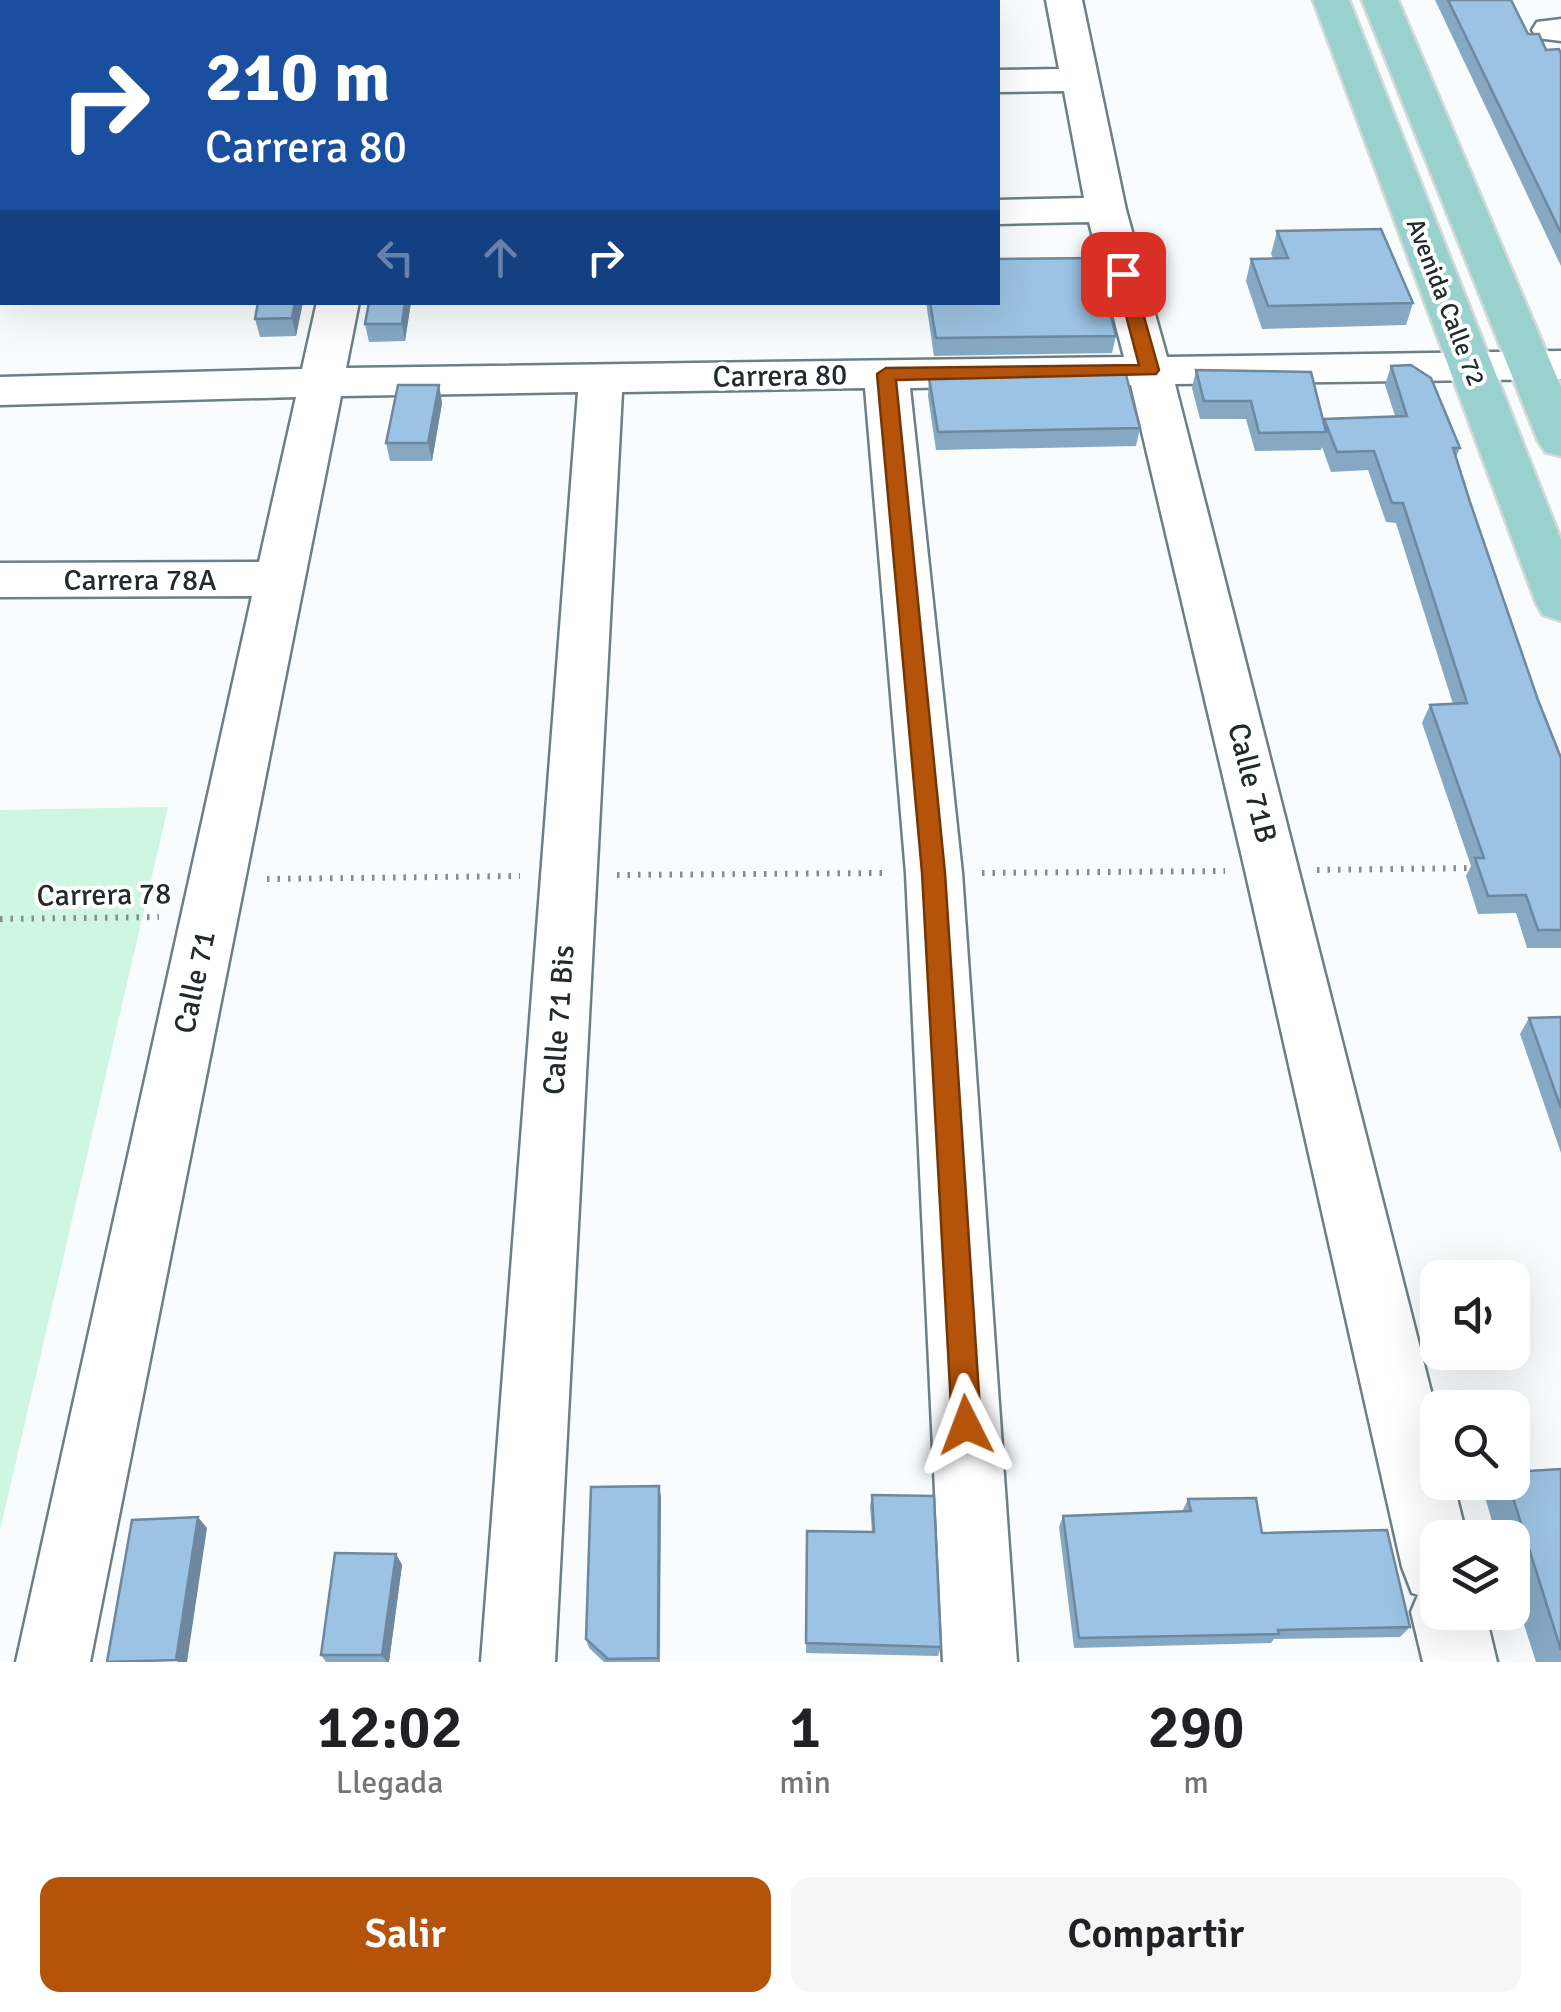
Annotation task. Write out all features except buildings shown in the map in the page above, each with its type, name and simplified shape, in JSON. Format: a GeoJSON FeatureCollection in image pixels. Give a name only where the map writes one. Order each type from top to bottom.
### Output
{"type":"FeatureCollection","features":[{"type":"Feature","properties":{"kind":"main road","name":"Avenida Calle 72"},"geometry":{"type":"LineString","coordinates":[[1331,0],[1561,604]]}},
{"type":"Feature","properties":{"kind":"main road","name":"Avenida Calle 72"},"geometry":{"type":"LineString","coordinates":[[1380,0],[1546,365],[1561,441]]}},
{"type":"Feature","properties":{"kind":"street","name":"Calle 71B"},"geometry":{"type":"LineString","coordinates":[[1064,0],[1106,210],[1150,370],[1273,870],[1427,1520]]}},
{"type":"Feature","properties":{"kind":"street"},"geometry":{"type":"LineString","coordinates":[[1000,82],[1082,80]]}},
{"type":"Feature","properties":{"kind":"street"},"geometry":{"type":"LineString","coordinates":[[1000,212],[1106,210]]}},
{"type":"Feature","properties":{"kind":"street","name":"Calle 71"},"geometry":{"type":"LineString","coordinates":[[53,1662],[337,305]]}},
{"type":"Feature","properties":{"kind":"street","name":"Carrera 80"},"geometry":{"type":"LineString","coordinates":[[0,391],[321,382],[1546,365]]}},
{"type":"Feature","properties":{"kind":"street"},"geometry":{"type":"LineString","coordinates":[[886,374],[934,873],[980,1662]]}},
{"type":"Feature","properties":{"kind":"street","name":"Calle 71 Bis"},"geometry":{"type":"LineString","coordinates":[[518,1662],[601,378]]}},
{"type":"Feature","properties":{"kind":"street","name":"Carrera 78A"},"geometry":{"type":"LineString","coordinates":[[0,580],[279,580]]}},
{"type":"Feature","properties":{"kind":"street"},"geometry":{"type":"LineString","coordinates":[[1452,1630],[1460,1662]]}},
{"type":"Feature","properties":{"kind":"path","name":"Carrera 78"},"geometry":{"type":"LineString","coordinates":[[0,919],[209,916]]}},
{"type":"Feature","properties":{"kind":"green space"},"geometry":{"type":"Polygon","coordinates":[[[168,807],[0,1530],[0,810],[168,807]]]}},
{"type":"Feature","properties":{"kind":"route"},"geometry":{"type":"LineString","coordinates":[[966,1425],[934,873],[886,374],[1150,370],[1123,274]]}}]}
